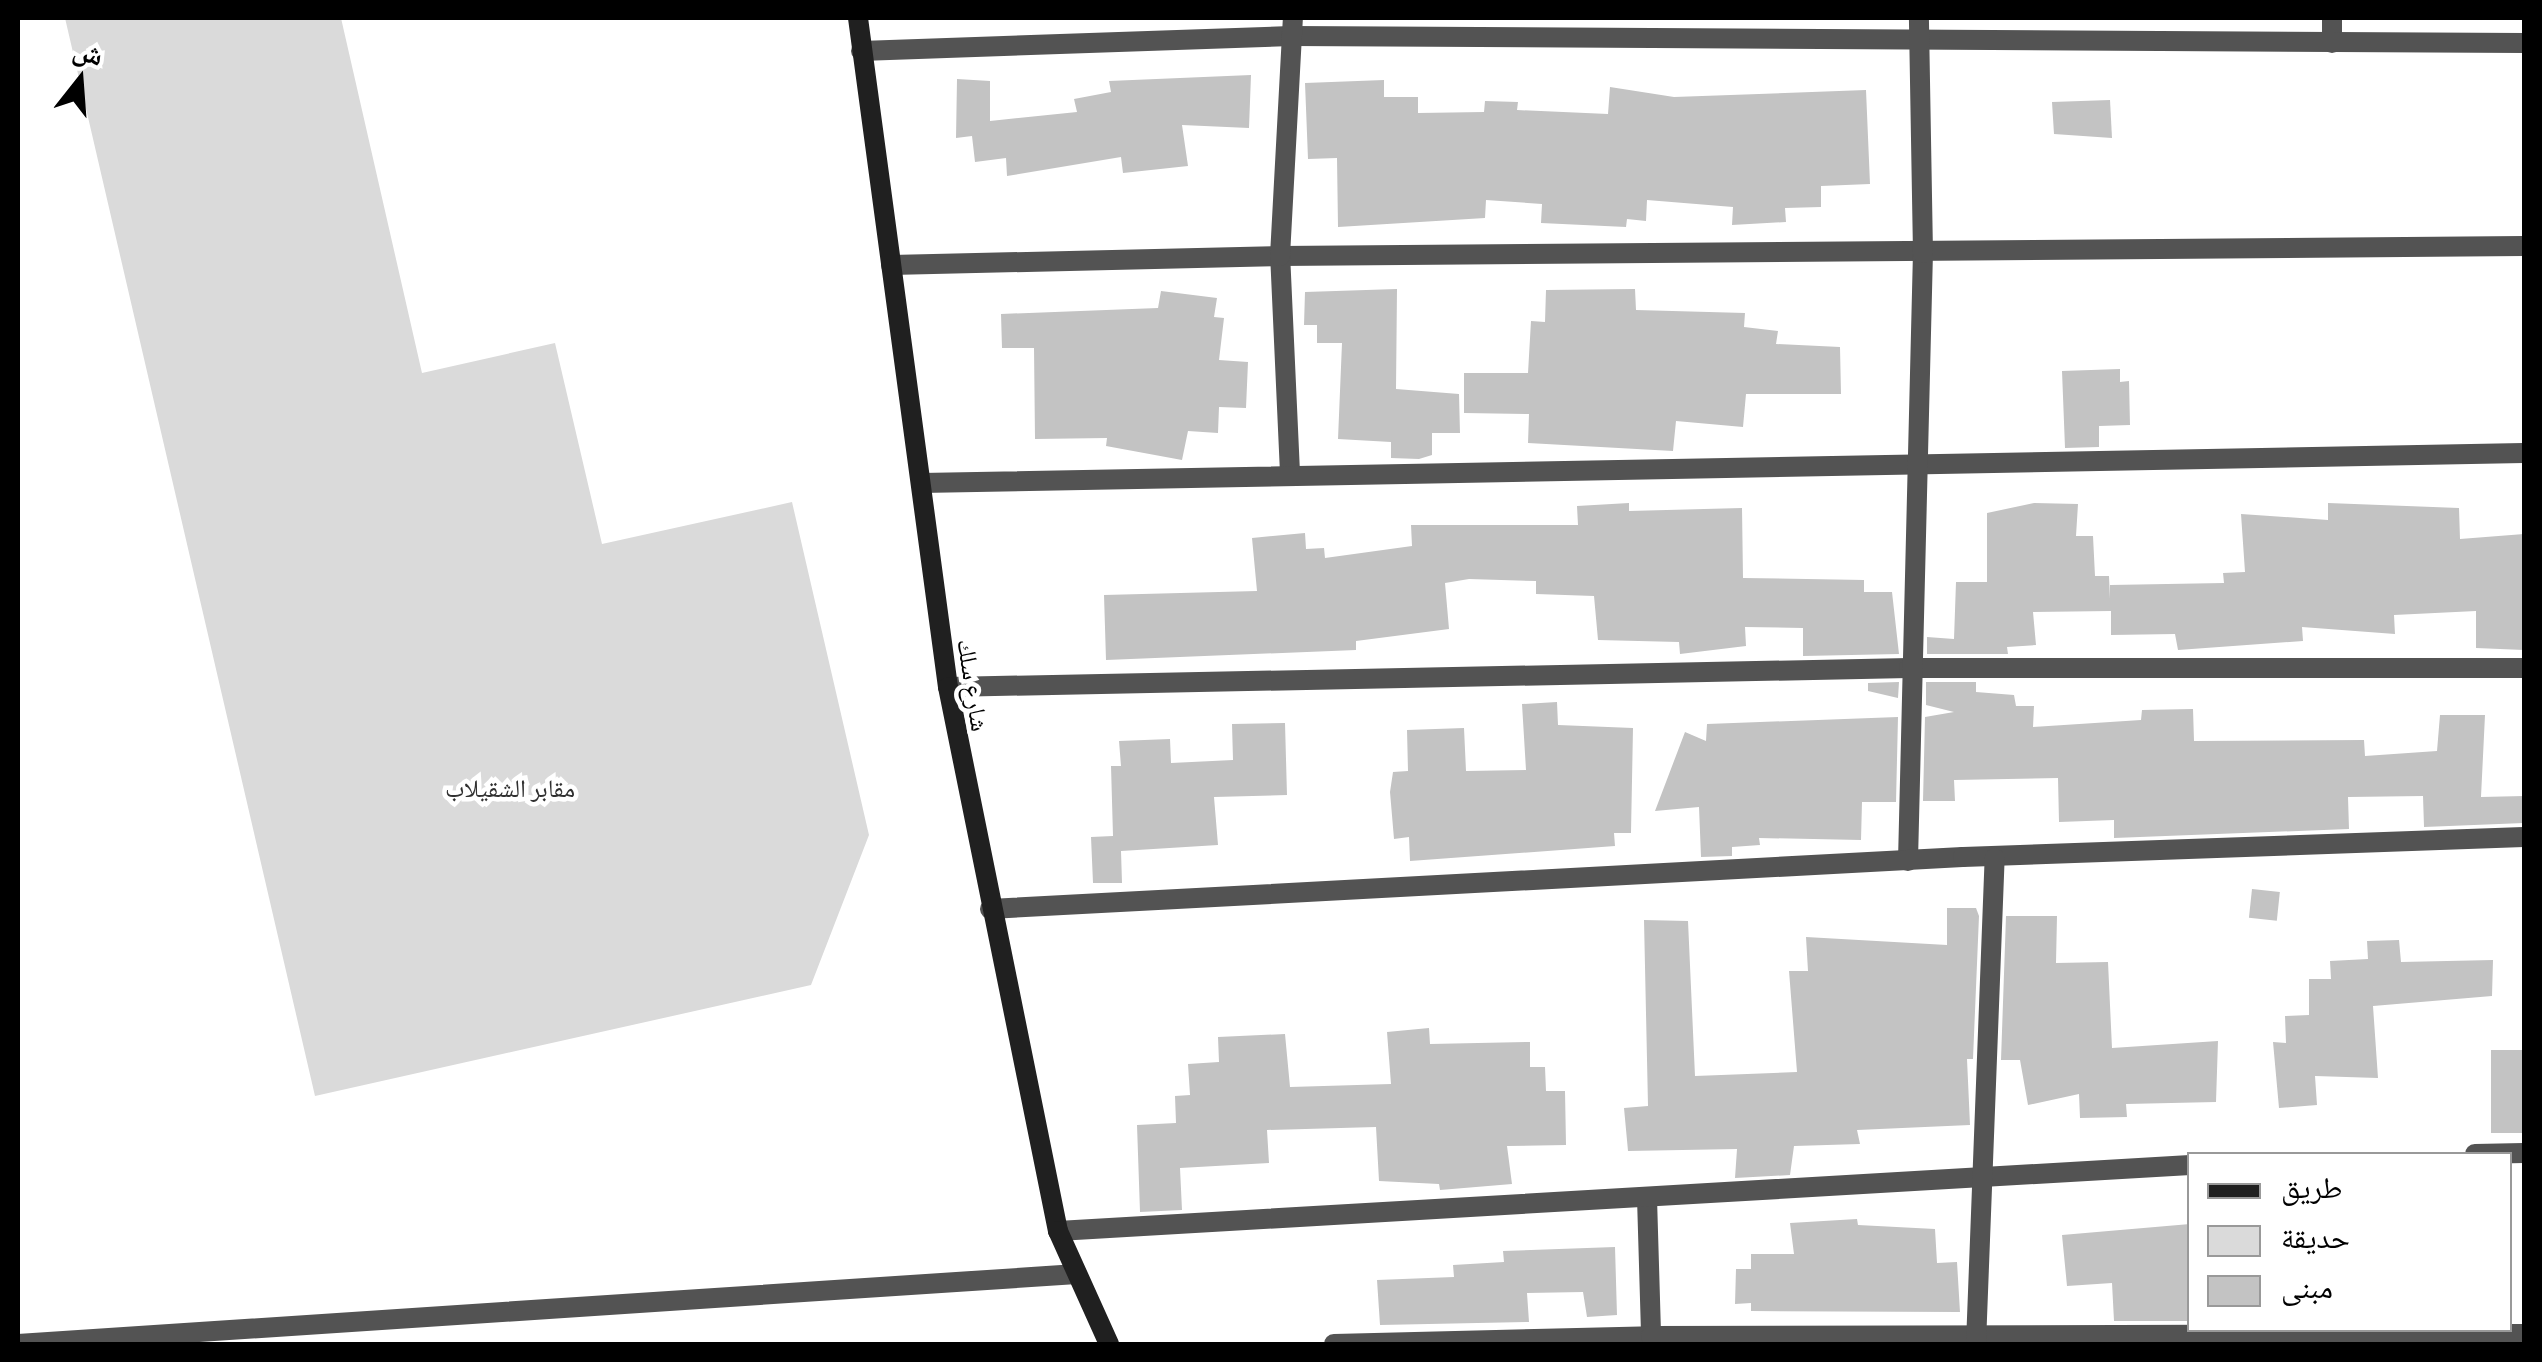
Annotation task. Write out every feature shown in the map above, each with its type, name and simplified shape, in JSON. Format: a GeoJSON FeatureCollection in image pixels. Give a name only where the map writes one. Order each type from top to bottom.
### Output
{"type":"FeatureCollection","features":[{"type":"Feature","properties":{"kind":"street","name":"شارع سلك"},"geometry":{"type":"LineString","coordinates":[[858,18],[948,687],[990,909],[1058,1231],[1110,1344]]}},
{"type":"Feature","properties":{"kind":"street"},"geometry":{"type":"LineString","coordinates":[[1908,861],[1909,668],[1924,252],[1919,18]]}},
{"type":"Feature","properties":{"kind":"street"},"geometry":{"type":"LineString","coordinates":[[2332,18],[2332,43]]}},
{"type":"Feature","properties":{"kind":"street"},"geometry":{"type":"LineString","coordinates":[[861,52],[1292,26],[1919,40],[2524,43]]}},
{"type":"Feature","properties":{"kind":"street"},"geometry":{"type":"LineString","coordinates":[[1290,472],[1280,256],[1292,26]]}},
{"type":"Feature","properties":{"kind":"street"},"geometry":{"type":"LineString","coordinates":[[891,265],[1280,256],[2524,246]]}},
{"type":"Feature","properties":{"kind":"street"},"geometry":{"type":"LineString","coordinates":[[921,483],[1290,472],[2524,453]]}},
{"type":"Feature","properties":{"kind":"street"},"geometry":{"type":"LineString","coordinates":[[948,687],[1909,668],[2524,668]]}},
{"type":"Feature","properties":{"kind":"street"},"geometry":{"type":"LineString","coordinates":[[990,909],[1908,861],[2524,837]]}},
{"type":"Feature","properties":{"kind":"street"},"geometry":{"type":"LineString","coordinates":[[1976,1340],[1995,858]]}},
{"type":"Feature","properties":{"kind":"street"},"geometry":{"type":"LineString","coordinates":[[1058,1231],[1647,1198],[1983,1172],[2187,1165]]}},
{"type":"Feature","properties":{"kind":"street"},"geometry":{"type":"LineString","coordinates":[[1647,1198],[1651,1336]]}},
{"type":"Feature","properties":{"kind":"street"},"geometry":{"type":"LineString","coordinates":[[18,1344],[110,1343],[1077,1274]]}},
{"type":"Feature","properties":{"kind":"street"},"geometry":{"type":"LineString","coordinates":[[1334,1344],[1651,1336],[2175,1342],[2524,1334]]}},
{"type":"Feature","properties":{"kind":"green space","name":"مقابر الشقيلاب"},"geometry":{"type":"Polygon","coordinates":[[[65,18],[341,18],[422,373],[555,343],[602,544],[792,502],[869,835],[811,985],[315,1096],[65,18]]]}},
{"type":"Feature","properties":{"kind":"building"},"geometry":{"type":"Polygon","coordinates":[[[1251,75],[1249,128],[1182,125],[1188,166],[1123,173],[1121,157],[1007,176],[1006,158],[975,162],[972,136],[956,138],[957,79],[990,81],[990,121],[1077,112],[1074,99],[1111,92],[1109,81],[1251,75]]]}},
{"type":"Feature","properties":{"kind":"building"},"geometry":{"type":"Polygon","coordinates":[[[1384,80],[1384,97],[1418,97],[1418,113],[1484,112],[1485,101],[1518,102],[1517,110],[1608,114],[1610,87],[1674,97],[1866,90],[1870,184],[1821,186],[1821,207],[1785,208],[1786,222],[1732,225],[1733,207],[1647,200],[1646,221],[1627,219],[1626,227],[1541,223],[1542,204],[1486,200],[1485,218],[1338,227],[1337,158],[1308,159],[1305,83],[1384,80]]]}},
{"type":"Feature","properties":{"kind":"building"},"geometry":{"type":"Polygon","coordinates":[[[2110,100],[2112,138],[2054,134],[2052,102],[2110,100]]]}},
{"type":"Feature","properties":{"kind":"building"},"geometry":{"type":"Polygon","coordinates":[[[1397,289],[1396,389],[1459,394],[1460,433],[1432,433],[1432,455],[1419,459],[1391,458],[1391,442],[1338,439],[1342,343],[1317,343],[1317,325],[1304,325],[1305,292],[1397,289]]]}},
{"type":"Feature","properties":{"kind":"building"},"geometry":{"type":"Polygon","coordinates":[[[1635,289],[1636,310],[1745,313],[1744,327],[1778,331],[1776,344],[1840,347],[1841,394],[1746,394],[1743,427],[1676,421],[1673,451],[1528,443],[1529,414],[1464,413],[1464,373],[1528,373],[1531,321],[1545,322],[1546,290],[1635,289]]]}},
{"type":"Feature","properties":{"kind":"building"},"geometry":{"type":"Polygon","coordinates":[[[1161,291],[1217,298],[1214,317],[1224,318],[1219,360],[1248,362],[1246,408],[1219,407],[1218,433],[1188,431],[1182,460],[1106,446],[1107,438],[1035,439],[1034,348],[1002,348],[1001,314],[1158,308],[1161,291]]]}},
{"type":"Feature","properties":{"kind":"building"},"geometry":{"type":"Polygon","coordinates":[[[2120,369],[2120,382],[2129,381],[2130,425],[2099,426],[2099,447],[2065,448],[2062,371],[2120,369]]]}},
{"type":"Feature","properties":{"kind":"building"},"geometry":{"type":"Polygon","coordinates":[[[1629,503],[1629,511],[1742,508],[1743,578],[1864,580],[1864,592],[1892,592],[1899,654],[1803,656],[1803,628],[1745,627],[1746,646],[1680,654],[1679,642],[1598,640],[1594,596],[1536,594],[1536,581],[1469,579],[1445,583],[1449,629],[1356,641],[1356,650],[1106,660],[1104,595],[1257,591],[1252,538],[1305,533],[1306,549],[1324,548],[1325,558],[1412,546],[1411,525],[1578,525],[1577,506],[1629,503]]]}},
{"type":"Feature","properties":{"kind":"building"},"geometry":{"type":"Polygon","coordinates":[[[2034,503],[2078,504],[2076,536],[2093,536],[2095,576],[2109,576],[2110,599],[2110,585],[2224,583],[2223,573],[2245,572],[2241,514],[2328,520],[2328,503],[2459,508],[2460,539],[2524,534],[2524,650],[2476,648],[2476,611],[2394,615],[2395,634],[2302,627],[2303,641],[2178,650],[2175,634],[2111,635],[2111,611],[2033,612],[2036,645],[2007,647],[2008,654],[1927,654],[1927,637],[1954,639],[1956,582],[1987,582],[1987,513],[2034,503]]]}},
{"type":"Feature","properties":{"kind":"building"},"geometry":{"type":"Polygon","coordinates":[[[1899,682],[1898,698],[1868,691],[1868,683],[1899,682]]]}},
{"type":"Feature","properties":{"kind":"building"},"geometry":{"type":"Polygon","coordinates":[[[1926,682],[1976,682],[1976,692],[2014,695],[2016,706],[2034,706],[2033,727],[2141,720],[2142,710],[2193,709],[2194,741],[2364,740],[2365,756],[2437,751],[2440,715],[2485,715],[2481,797],[2524,796],[2524,823],[2424,827],[2423,796],[2348,797],[2349,829],[2114,838],[2114,820],[2059,822],[2058,778],[1954,780],[1955,801],[1923,801],[1925,717],[1954,712],[1926,705],[1926,682]]]}},
{"type":"Feature","properties":{"kind":"building"},"geometry":{"type":"Polygon","coordinates":[[[1557,702],[1558,725],[1633,728],[1631,833],[1614,833],[1615,846],[1410,861],[1409,837],[1394,839],[1390,792],[1393,772],[1408,771],[1407,730],[1464,728],[1466,771],[1526,770],[1522,704],[1557,702]]]}},
{"type":"Feature","properties":{"kind":"building"},"geometry":{"type":"Polygon","coordinates":[[[1898,717],[1896,802],[1862,802],[1861,840],[1759,838],[1760,845],[1732,847],[1732,856],[1701,857],[1699,807],[1655,811],[1685,732],[1706,741],[1707,724],[1898,717]]]}},
{"type":"Feature","properties":{"kind":"building"},"geometry":{"type":"Polygon","coordinates":[[[1285,723],[1287,795],[1214,797],[1218,845],[1121,851],[1122,883],[1093,883],[1091,837],[1113,836],[1111,766],[1121,766],[1119,741],[1170,739],[1171,763],[1233,760],[1232,724],[1285,723]]]}},
{"type":"Feature","properties":{"kind":"building"},"geometry":{"type":"Polygon","coordinates":[[[2252,889],[2280,892],[2277,921],[2249,918],[2252,889]]]}},
{"type":"Feature","properties":{"kind":"building"},"geometry":{"type":"Polygon","coordinates":[[[1947,908],[1976,908],[1979,916],[1973,1059],[1967,1059],[1970,1125],[1857,1130],[1860,1144],[1794,1146],[1790,1175],[1735,1178],[1737,1149],[1628,1151],[1624,1108],[1648,1106],[1644,920],[1688,921],[1695,1076],[1797,1072],[1789,971],[1808,971],[1806,937],[1947,945],[1947,908]]]}},
{"type":"Feature","properties":{"kind":"building"},"geometry":{"type":"Polygon","coordinates":[[[2006,916],[2057,916],[2056,963],[2108,962],[2112,1048],[2218,1041],[2216,1102],[2126,1104],[2127,1117],[2080,1118],[2079,1094],[2028,1105],[2020,1060],[2001,1060],[2006,916]]]}},
{"type":"Feature","properties":{"kind":"building"},"geometry":{"type":"Polygon","coordinates":[[[2399,940],[2401,962],[2493,960],[2492,996],[2373,1006],[2378,1078],[2315,1076],[2317,1105],[2279,1108],[2273,1042],[2286,1043],[2285,1016],[2309,1015],[2309,979],[2331,979],[2330,961],[2368,959],[2367,941],[2399,940]]]}},
{"type":"Feature","properties":{"kind":"building"},"geometry":{"type":"Polygon","coordinates":[[[1429,1028],[1430,1044],[1530,1042],[1530,1067],[1545,1067],[1546,1091],[1565,1091],[1566,1145],[1507,1146],[1512,1184],[1440,1190],[1439,1184],[1379,1181],[1376,1127],[1267,1130],[1269,1163],[1180,1168],[1182,1210],[1140,1212],[1137,1125],[1176,1123],[1175,1096],[1190,1095],[1188,1064],[1219,1062],[1218,1037],[1285,1034],[1290,1087],[1391,1084],[1387,1032],[1429,1028]]]}},
{"type":"Feature","properties":{"kind":"building"},"geometry":{"type":"Polygon","coordinates":[[[2491,1050],[2524,1050],[2524,1133],[2491,1133],[2491,1050]]]}},
{"type":"Feature","properties":{"kind":"building"},"geometry":{"type":"Polygon","coordinates":[[[1857,1219],[1858,1225],[1935,1229],[1937,1263],[1957,1262],[1960,1312],[1751,1311],[1751,1303],[1735,1304],[1736,1269],[1751,1269],[1751,1254],[1794,1254],[1790,1223],[1857,1219]]]}},
{"type":"Feature","properties":{"kind":"building"},"geometry":{"type":"Polygon","coordinates":[[[2187,1224],[2187,1321],[2114,1321],[2112,1283],[2067,1286],[2062,1235],[2187,1224]]]}},
{"type":"Feature","properties":{"kind":"building"},"geometry":{"type":"Polygon","coordinates":[[[1615,1247],[1617,1315],[1587,1317],[1583,1292],[1527,1293],[1529,1322],[1380,1325],[1377,1280],[1454,1277],[1453,1265],[1504,1262],[1503,1251],[1615,1247]]]}}]}
